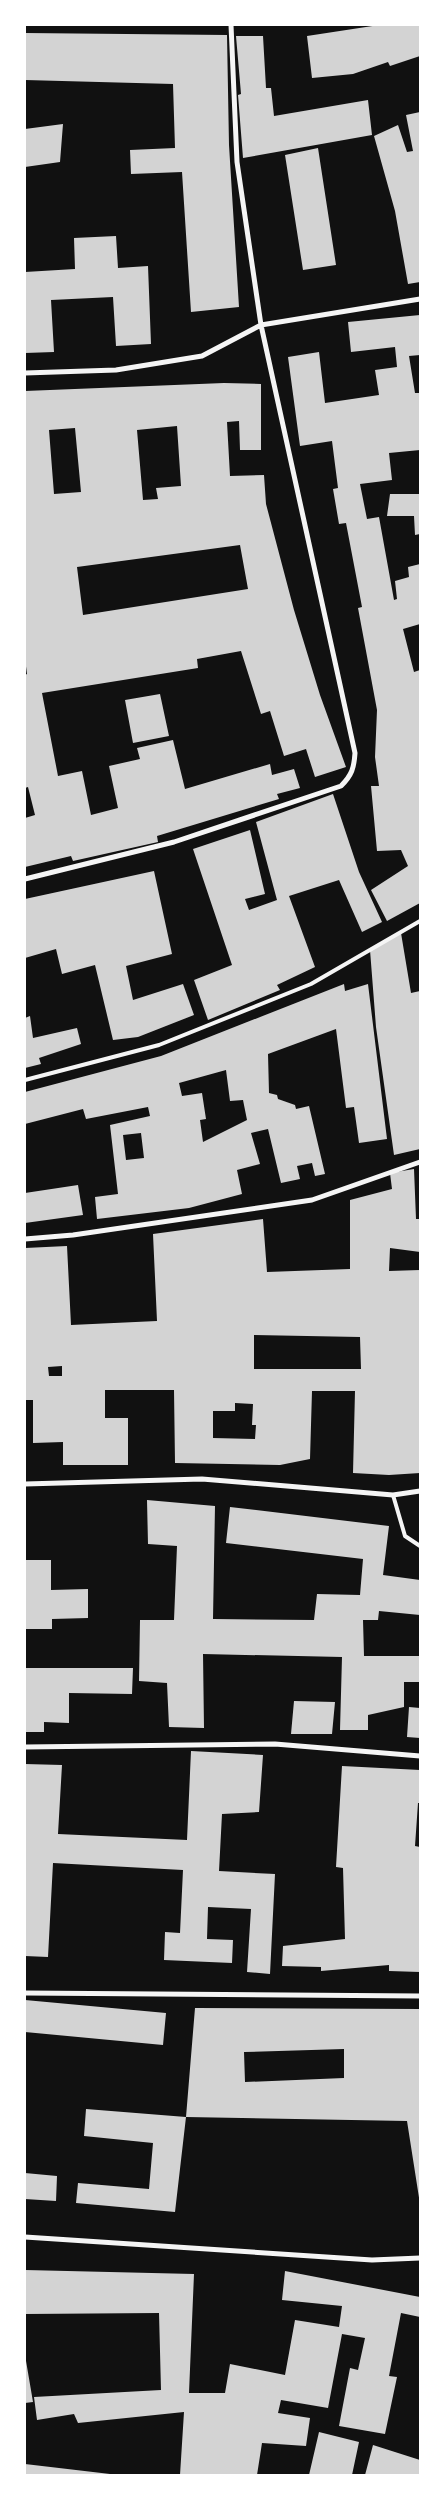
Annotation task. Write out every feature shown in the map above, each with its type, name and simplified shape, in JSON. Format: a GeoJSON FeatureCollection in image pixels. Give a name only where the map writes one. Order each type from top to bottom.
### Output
{"type":"FeatureCollection","features":[{"type":"Feature","properties":{"kind":"street"},"geometry":{"type":"LineString","coordinates":[[25,879],[174,842],[341,786],[350,777],[354,768],[355,753],[260,325],[237,162],[230,25]]}},
{"type":"Feature","properties":{"kind":"street"},"geometry":{"type":"LineString","coordinates":[[25,373],[116,370],[202,356],[260,325],[420,299]]}},
{"type":"Feature","properties":{"kind":"street"},"geometry":{"type":"LineString","coordinates":[[25,1239],[73,1235],[312,1200],[420,1162]]}},
{"type":"Feature","properties":{"kind":"street"},"geometry":{"type":"LineString","coordinates":[[25,1484],[202,1480],[393,1495],[420,1491]]}},
{"type":"Feature","properties":{"kind":"street"},"geometry":{"type":"LineString","coordinates":[[25,1747],[275,1744],[420,1756]]}},
{"type":"Feature","properties":{"kind":"street"},"geometry":{"type":"LineString","coordinates":[[25,1993],[420,1996]]}},
{"type":"Feature","properties":{"kind":"street"},"geometry":{"type":"LineString","coordinates":[[25,2237],[372,2260],[420,2258]]}},
{"type":"Feature","properties":{"kind":"lane"},"geometry":{"type":"LineString","coordinates":[[25,1080],[159,1046],[311,984],[420,921]]}},
{"type":"Feature","properties":{"kind":"lane"},"geometry":{"type":"LineString","coordinates":[[393,1495],[405,1536],[420,1546]]}},
{"type":"Feature","properties":{"kind":"building"},"geometry":{"type":"Polygon","coordinates":[[[379,25],[420,25],[420,56],[390,66],[388,62],[353,74],[312,78],[307,36],[379,25]]]}},
{"type":"Feature","properties":{"kind":"building"},"geometry":{"type":"Polygon","coordinates":[[[25,33],[227,35],[229,145],[239,307],[191,312],[182,172],[131,174],[130,150],[175,148],[173,84],[25,80],[25,33]]]}},
{"type":"Feature","properties":{"kind":"building"},"geometry":{"type":"Polygon","coordinates":[[[236,36],[263,36],[266,88],[271,88],[274,116],[368,100],[372,135],[243,158],[238,95],[241,94],[236,36]]]}},
{"type":"Feature","properties":{"kind":"building"},"geometry":{"type":"Polygon","coordinates":[[[420,112],[420,282],[408,284],[395,211],[374,136],[398,125],[407,152],[413,151],[406,115],[420,112]]]}},
{"type":"Feature","properties":{"kind":"building"},"geometry":{"type":"Polygon","coordinates":[[[63,124],[60,162],[25,167],[25,129],[63,124]]]}},
{"type":"Feature","properties":{"kind":"building"},"geometry":{"type":"Polygon","coordinates":[[[318,148],[336,265],[303,270],[285,155],[318,148]]]}},
{"type":"Feature","properties":{"kind":"building"},"geometry":{"type":"Polygon","coordinates":[[[116,236],[118,268],[148,266],[151,344],[116,346],[113,297],[51,300],[54,352],[25,353],[25,272],[75,269],[74,238],[116,236]]]}},
{"type":"Feature","properties":{"kind":"building"},"geometry":{"type":"Polygon","coordinates":[[[420,315],[420,355],[409,356],[415,393],[420,393],[420,450],[389,453],[392,480],[360,484],[367,519],[379,517],[394,600],[397,599],[395,581],[409,577],[408,567],[420,564],[420,624],[403,629],[414,672],[420,670],[420,903],[387,921],[371,890],[408,866],[401,850],[377,851],[371,786],[379,786],[375,757],[377,710],[358,608],[362,607],[346,523],[339,524],[333,489],[338,488],[332,441],[300,446],[288,357],[319,352],[325,403],[379,395],[375,370],[397,367],[395,347],[351,352],[348,322],[420,315]]]}},
{"type":"Feature","properties":{"kind":"building"},"geometry":{"type":"Polygon","coordinates":[[[224,383],[261,384],[261,450],[240,450],[239,421],[227,422],[230,476],[264,475],[266,504],[294,610],[320,695],[346,767],[315,777],[306,749],[284,756],[270,711],[261,714],[241,651],[197,659],[198,668],[42,693],[58,776],[82,771],[91,815],[118,808],[109,766],[140,759],[137,748],[173,740],[185,789],[270,764],[272,775],[294,769],[300,788],[277,794],[279,799],[157,836],[158,842],[73,861],[71,856],[25,867],[25,818],[35,815],[28,787],[25,788],[25,675],[27,674],[25,659],[25,391],[224,383]],[[177,426],[137,430],[143,500],[158,499],[156,488],[181,486],[177,426]],[[75,428],[49,430],[54,494],[81,492],[75,428]],[[240,545],[77,567],[83,615],[248,589],[240,545]]]}},
{"type":"Feature","properties":{"kind":"building"},"geometry":{"type":"Polygon","coordinates":[[[390,494],[420,494],[420,534],[415,535],[414,516],[387,516],[390,494]]]}},
{"type":"Feature","properties":{"kind":"building"},"geometry":{"type":"Polygon","coordinates":[[[160,694],[169,736],[133,743],[125,700],[160,694]]]}},
{"type":"Feature","properties":{"kind":"building"},"geometry":{"type":"Polygon","coordinates":[[[333,794],[359,872],[382,922],[362,932],[339,880],[289,896],[315,967],[277,985],[280,990],[208,1020],[194,980],[232,965],[193,849],[250,830],[265,894],[245,899],[249,910],[277,900],[256,822],[333,794]]]}},
{"type":"Feature","properties":{"kind":"building"},"geometry":{"type":"Polygon","coordinates":[[[154,871],[172,954],[126,966],[133,1000],[183,984],[194,1015],[138,1037],[113,1040],[95,965],[62,974],[56,949],[25,958],[25,899],[154,871]]]}},
{"type":"Feature","properties":{"kind":"building"},"geometry":{"type":"Polygon","coordinates":[[[401,933],[411,993],[420,991],[420,1149],[394,1155],[376,1027],[370,950],[401,933]]]}},
{"type":"Feature","properties":{"kind":"building"},"geometry":{"type":"Polygon","coordinates":[[[344,984],[345,991],[368,984],[387,1139],[359,1143],[354,1107],[346,1108],[336,1029],[268,1054],[269,1093],[277,1095],[278,1099],[295,1105],[296,1109],[309,1106],[325,1174],[315,1176],[312,1163],[297,1166],[300,1179],[281,1183],[268,1129],[251,1133],[260,1164],[237,1170],[242,1194],[189,1208],[97,1219],[95,1197],[118,1194],[110,1125],[150,1116],[148,1107],[86,1119],[83,1109],[25,1124],[25,1092],[161,1056],[344,984]],[[226,1070],[179,1083],[182,1096],[202,1093],[206,1119],[200,1120],[203,1142],[247,1120],[243,1100],[230,1101],[226,1070]],[[141,1133],[123,1135],[126,1160],[144,1158],[141,1133]]]}},
{"type":"Feature","properties":{"kind":"building"},"geometry":{"type":"Polygon","coordinates":[[[30,1016],[33,1038],[77,1028],[81,1044],[39,1058],[41,1064],[25,1068],[25,1018],[30,1016]]]}},
{"type":"Feature","properties":{"kind":"building"},"geometry":{"type":"Polygon","coordinates":[[[414,1169],[416,1219],[420,1219],[420,1252],[390,1248],[389,1271],[420,1270],[420,1473],[389,1475],[353,1473],[355,1391],[312,1391],[310,1459],[280,1465],[175,1463],[174,1390],[105,1390],[105,1418],[128,1418],[128,1465],[63,1465],[63,1442],[33,1443],[33,1400],[25,1400],[25,1248],[67,1246],[71,1325],[157,1321],[153,1234],[263,1219],[267,1272],[350,1269],[350,1200],[392,1189],[390,1173],[414,1169]],[[254,1335],[254,1369],[361,1369],[360,1337],[254,1335]],[[62,1366],[48,1367],[49,1376],[62,1376],[62,1366]],[[235,1403],[235,1411],[213,1411],[213,1438],[255,1439],[256,1425],[252,1425],[253,1404],[235,1403]]]}},
{"type":"Feature","properties":{"kind":"building"},"geometry":{"type":"Polygon","coordinates":[[[78,1185],[83,1215],[25,1223],[25,1193],[78,1185]]]}},
{"type":"Feature","properties":{"kind":"building"},"geometry":{"type":"Polygon","coordinates":[[[147,1500],[215,1506],[213,1619],[314,1620],[317,1594],[360,1595],[363,1559],[226,1543],[230,1507],[389,1526],[383,1575],[420,1580],[420,1615],[379,1611],[378,1620],[363,1620],[364,1656],[420,1656],[420,1682],[404,1682],[404,1707],[368,1715],[368,1730],[340,1730],[342,1657],[203,1654],[204,1728],[169,1727],[167,1683],[139,1681],[140,1620],[174,1620],[177,1546],[148,1544],[147,1500]]]}},
{"type":"Feature","properties":{"kind":"building"},"geometry":{"type":"Polygon","coordinates":[[[25,1560],[51,1560],[51,1590],[88,1589],[88,1618],[52,1619],[52,1629],[25,1629],[25,1560]]]}},
{"type":"Feature","properties":{"kind":"building"},"geometry":{"type":"Polygon","coordinates":[[[25,1668],[133,1668],[132,1694],[69,1693],[69,1723],[44,1722],[44,1732],[25,1732],[25,1668]]]}},
{"type":"Feature","properties":{"kind":"building"},"geometry":{"type":"Polygon","coordinates":[[[294,1701],[335,1702],[332,1734],[291,1734],[294,1701]]]}},
{"type":"Feature","properties":{"kind":"building"},"geometry":{"type":"Polygon","coordinates":[[[409,1707],[420,1708],[420,1738],[407,1737],[409,1707]]]}},
{"type":"Feature","properties":{"kind":"building"},"geometry":{"type":"Polygon","coordinates":[[[191,1751],[263,1755],[259,1812],[222,1814],[219,1871],[275,1874],[270,1974],[247,1972],[251,1909],[208,1907],[207,1939],[233,1940],[232,1963],[164,1960],[165,1932],[180,1933],[183,1870],[53,1863],[48,1957],[25,1956],[25,1764],[62,1765],[58,1834],[187,1840],[191,1751]]]}},
{"type":"Feature","properties":{"kind":"building"},"geometry":{"type":"Polygon","coordinates":[[[342,1766],[420,1770],[420,1803],[418,1803],[415,1846],[420,1847],[420,1972],[389,1971],[389,1965],[321,1971],[321,1967],[282,1966],[283,1946],[345,1939],[343,1868],[336,1867],[342,1766]]]}},
{"type":"Feature","properties":{"kind":"building"},"geometry":{"type":"Polygon","coordinates":[[[25,2000],[166,2013],[163,2045],[25,2032],[25,2000]]]}},
{"type":"Feature","properties":{"kind":"building"},"geometry":{"type":"Polygon","coordinates":[[[195,2008],[420,2009],[420,2204],[407,2121],[186,2117],[195,2008]],[[344,2049],[244,2052],[245,2082],[344,2078],[344,2049]]]}},
{"type":"Feature","properties":{"kind":"building"},"geometry":{"type":"Polygon","coordinates":[[[86,2109],[186,2117],[175,2212],[76,2203],[78,2183],[149,2189],[153,2143],[84,2136],[86,2109]]]}},
{"type":"Feature","properties":{"kind":"building"},"geometry":{"type":"Polygon","coordinates":[[[25,2173],[57,2176],[56,2201],[25,2199],[25,2173]]]}},
{"type":"Feature","properties":{"kind":"building"},"geometry":{"type":"Polygon","coordinates":[[[25,2270],[194,2274],[189,2393],[225,2393],[230,2364],[285,2375],[295,2320],[339,2327],[342,2306],[282,2300],[285,2271],[420,2297],[420,2317],[401,2313],[389,2376],[397,2377],[385,2434],[339,2426],[350,2368],[358,2370],[365,2338],[342,2334],[328,2408],[281,2400],[278,2413],[310,2418],[306,2446],[262,2443],[257,2475],[180,2475],[184,2412],[78,2423],[74,2414],[37,2420],[34,2397],[161,2390],[159,2313],[25,2314],[25,2270]]]}},
{"type":"Feature","properties":{"kind":"building"},"geometry":{"type":"Polygon","coordinates":[[[25,2355],[33,2402],[25,2403],[25,2355]]]}},
{"type":"Feature","properties":{"kind":"building"},"geometry":{"type":"Polygon","coordinates":[[[319,2432],[359,2442],[352,2475],[309,2475],[319,2432]]]}},
{"type":"Feature","properties":{"kind":"building"},"geometry":{"type":"Polygon","coordinates":[[[373,2445],[420,2460],[420,2475],[365,2475],[373,2445]]]}},
{"type":"Feature","properties":{"kind":"building"},"geometry":{"type":"Polygon","coordinates":[[[25,2464],[110,2474],[25,2475],[25,2464]]]}}]}
